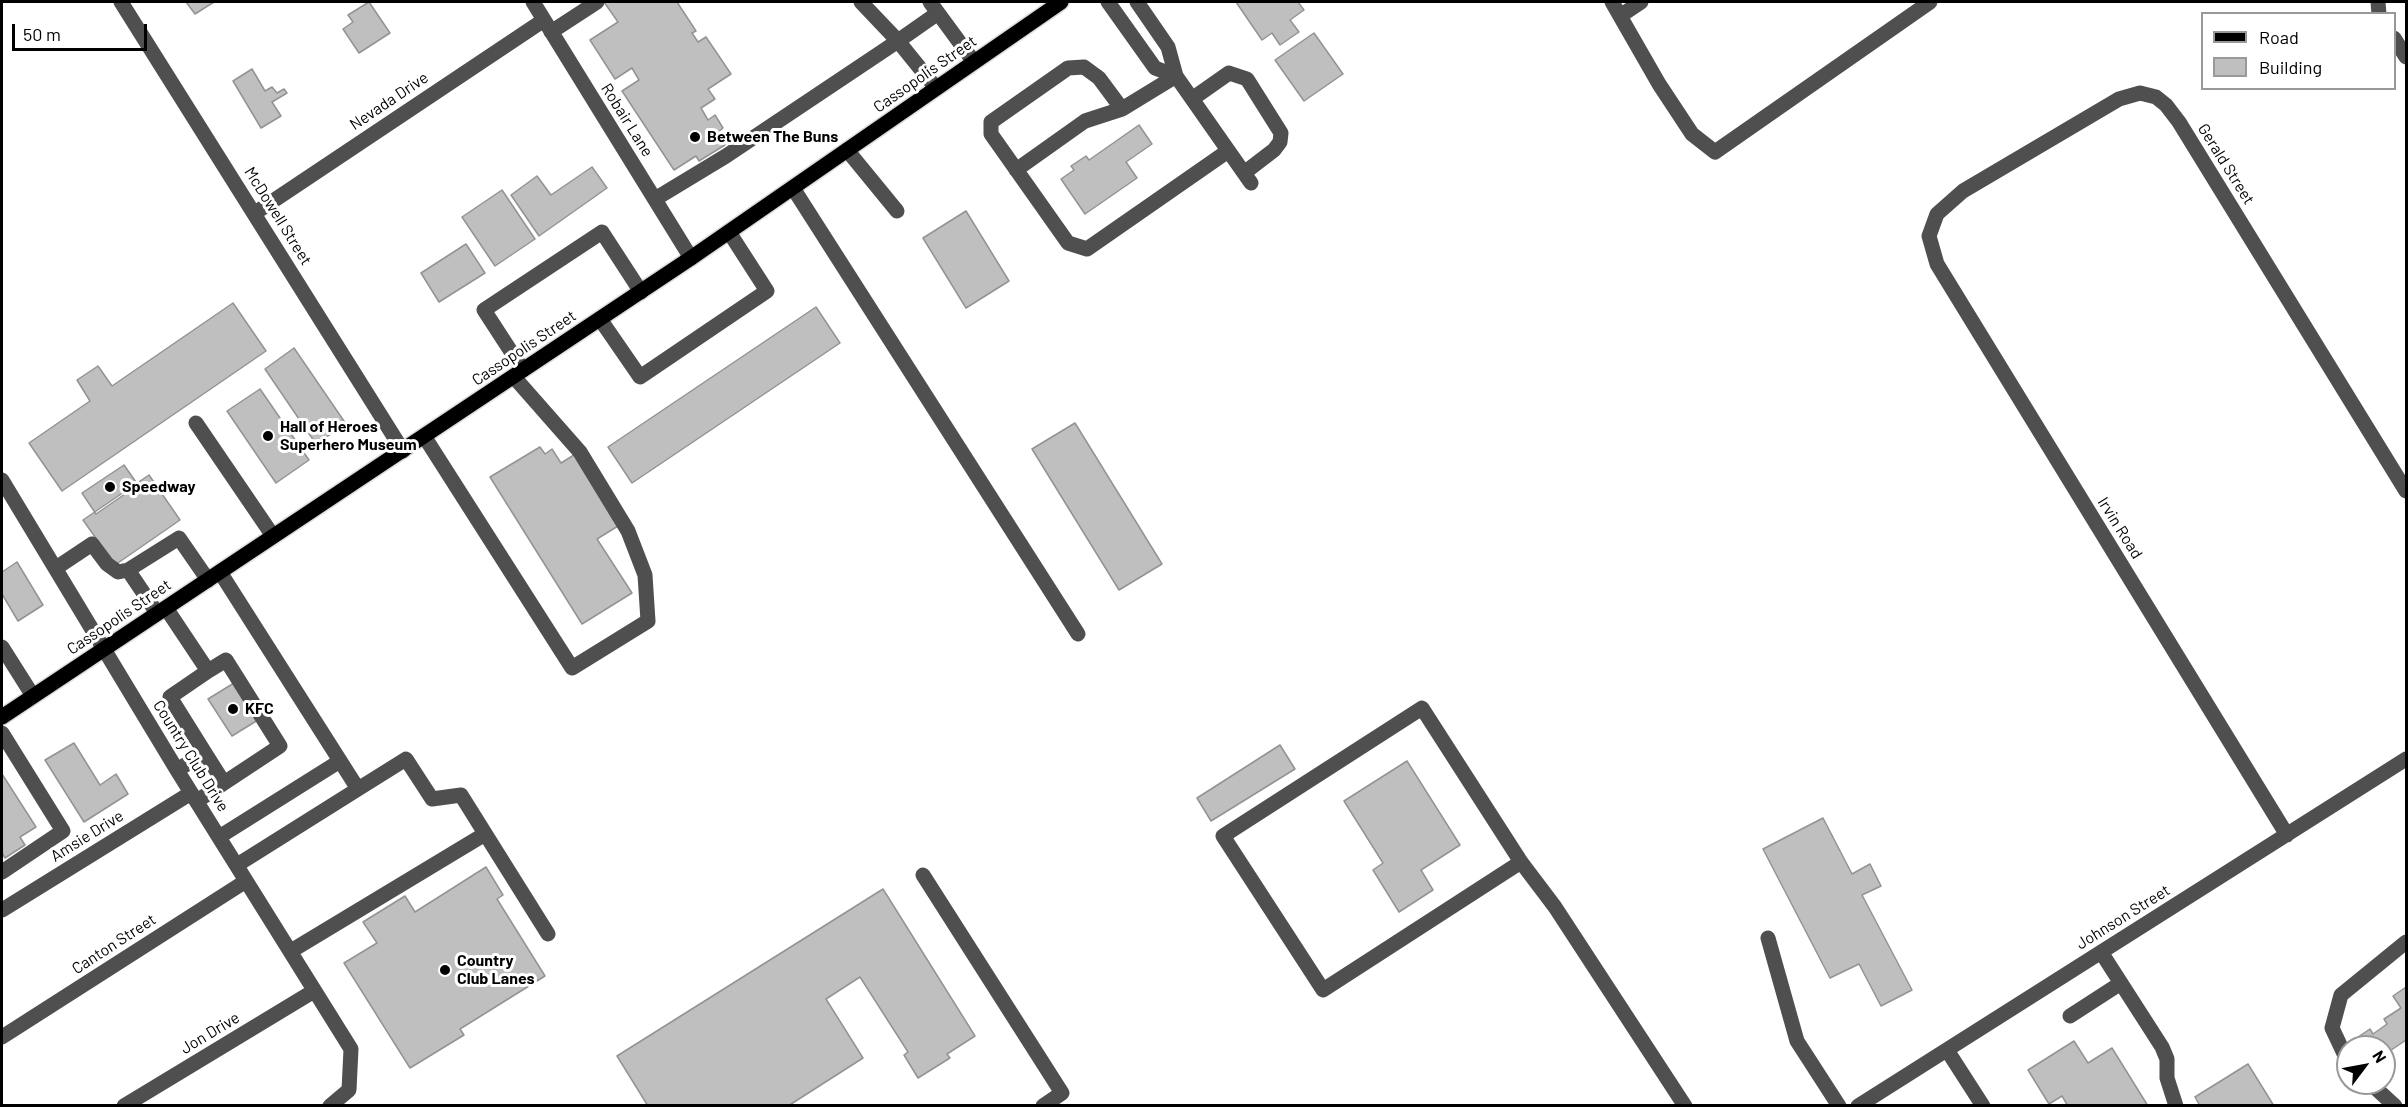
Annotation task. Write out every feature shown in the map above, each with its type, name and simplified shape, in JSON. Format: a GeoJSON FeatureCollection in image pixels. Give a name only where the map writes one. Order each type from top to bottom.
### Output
{"type":"FeatureCollection","features":[{"type":"Feature","properties":{"kind":"main road","name":"Cassopolis Street"},"geometry":{"type":"LineString","coordinates":[[2,717],[692,258],[1061,2]]}},
{"type":"Feature","properties":{"kind":"street","name":"McDowell Street"},"geometry":{"type":"LineString","coordinates":[[120,2],[403,451]]}},
{"type":"Feature","properties":{"kind":"street","name":"Robair Lane"},"geometry":{"type":"LineString","coordinates":[[533,2],[692,258]]}},
{"type":"Feature","properties":{"kind":"street","name":"Nevada Drive"},"geometry":{"type":"LineString","coordinates":[[255,213],[548,26],[597,2]]}},
{"type":"Feature","properties":{"kind":"street"},"geometry":{"type":"LineString","coordinates":[[861,2],[898,41],[936,88]]}},
{"type":"Feature","properties":{"kind":"street"},"geometry":{"type":"LineString","coordinates":[[1108,2],[1155,68],[1176,76]]}},
{"type":"Feature","properties":{"kind":"street"},"geometry":{"type":"LineString","coordinates":[[1137,2],[1168,47],[1176,76],[1228,151],[1248,178],[1280,142],[1281,133],[1247,80],[1229,73],[1192,99]]}},
{"type":"Feature","properties":{"kind":"street"},"geometry":{"type":"LineString","coordinates":[[1612,2],[1659,84],[1692,134],[1715,152],[1930,2]]}},
{"type":"Feature","properties":{"kind":"street"},"geometry":{"type":"LineString","coordinates":[[1620,16],[1641,2]]}},
{"type":"Feature","properties":{"kind":"street"},"geometry":{"type":"LineString","coordinates":[[655,199],[726,156],[898,41],[934,7],[974,62]]}},
{"type":"Feature","properties":{"kind":"street"},"geometry":{"type":"LineString","coordinates":[[2396,41],[2406,57]]}},
{"type":"Feature","properties":{"kind":"street"},"geometry":{"type":"LineString","coordinates":[[1122,109],[1099,78],[1084,67],[1068,68],[991,122],[991,134],[1068,243],[1087,249],[1228,151]]}},
{"type":"Feature","properties":{"kind":"street"},"geometry":{"type":"LineString","coordinates":[[1016,170],[1084,121],[1122,109],[1176,76]]}},
{"type":"Feature","properties":{"kind":"street","name":"Gerald Street"},"geometry":{"type":"LineString","coordinates":[[1929,236],[1937,214],[1963,192],[2119,99],[2140,93],[2156,97],[2166,105],[2179,122],[2406,491]]}},
{"type":"Feature","properties":{"kind":"street"},"geometry":{"type":"LineString","coordinates":[[848,150],[897,211]]}},
{"type":"Feature","properties":{"kind":"street"},"geometry":{"type":"LineString","coordinates":[[793,188],[1078,634]]}},
{"type":"Feature","properties":{"kind":"street"},"geometry":{"type":"LineString","coordinates":[[424,436],[572,668],[648,621],[645,575],[628,531],[580,452],[519,374],[484,310],[602,232],[641,292]]}},
{"type":"Feature","properties":{"kind":"street"},"geometry":{"type":"LineString","coordinates":[[600,319],[640,377],[767,291],[729,232]]}},
{"type":"Feature","properties":{"kind":"street","name":"Irvin Road"},"geometry":{"type":"LineString","coordinates":[[1929,236],[1937,264],[2287,835]]}},
{"type":"Feature","properties":{"kind":"street"},"geometry":{"type":"LineString","coordinates":[[196,423],[273,536]]}},
{"type":"Feature","properties":{"kind":"street","name":"Country Club Drive"},"geometry":{"type":"LineString","coordinates":[[2,480],[177,770],[351,1049],[349,1090],[330,1106]]}},
{"type":"Feature","properties":{"kind":"street"},"geometry":{"type":"LineString","coordinates":[[56,568],[92,544],[107,564],[118,572],[128,570],[179,538],[214,576],[358,789]]}},
{"type":"Feature","properties":{"kind":"street"},"geometry":{"type":"LineString","coordinates":[[128,570],[208,672],[170,698],[224,783]]}},
{"type":"Feature","properties":{"kind":"street"},"geometry":{"type":"LineString","coordinates":[[2,647],[33,696]]}},
{"type":"Feature","properties":{"kind":"street","name":"Amsie Drive"},"geometry":{"type":"LineString","coordinates":[[2,910],[194,797],[224,783],[280,746],[226,660],[208,672]]}},
{"type":"Feature","properties":{"kind":"street"},"geometry":{"type":"LineString","coordinates":[[1521,862],[1323,990],[1223,836],[1422,708],[1521,862],[1555,908],[1685,1106]]}},
{"type":"Feature","properties":{"kind":"street"},"geometry":{"type":"LineString","coordinates":[[2,733],[63,831],[2,872]]}},
{"type":"Feature","properties":{"kind":"street"},"geometry":{"type":"LineString","coordinates":[[177,770],[205,753]]}},
{"type":"Feature","properties":{"kind":"street"},"geometry":{"type":"LineString","coordinates":[[237,865],[406,759],[432,799],[460,795],[548,934]]}},
{"type":"Feature","properties":{"kind":"street"},"geometry":{"type":"LineString","coordinates":[[219,837],[340,761]]}},
{"type":"Feature","properties":{"kind":"street","name":"Johnson Street"},"geometry":{"type":"LineString","coordinates":[[1858,1106],[2406,761]]}},
{"type":"Feature","properties":{"kind":"street"},"geometry":{"type":"LineString","coordinates":[[291,951],[485,834]]}},
{"type":"Feature","properties":{"kind":"street"},"geometry":{"type":"LineString","coordinates":[[923,875],[1062,1093],[1043,1106]]}},
{"type":"Feature","properties":{"kind":"street","name":"Canton Street"},"geometry":{"type":"LineString","coordinates":[[2,1037],[246,881]]}},
{"type":"Feature","properties":{"kind":"street"},"geometry":{"type":"LineString","coordinates":[[1768,938],[1797,1041],[1839,1106]]}},
{"type":"Feature","properties":{"kind":"street"},"geometry":{"type":"LineString","coordinates":[[2336,1036],[2332,1028],[2341,995],[2406,942]]}},
{"type":"Feature","properties":{"kind":"street"},"geometry":{"type":"LineString","coordinates":[[2101,952],[2162,1047],[2167,1059],[2167,1078],[2176,1106]]}},
{"type":"Feature","properties":{"kind":"street"},"geometry":{"type":"LineString","coordinates":[[2070,1016],[2121,983]]}},
{"type":"Feature","properties":{"kind":"street","name":"Jon Drive"},"geometry":{"type":"LineString","coordinates":[[124,1106],[314,991]]}},
{"type":"Feature","properties":{"kind":"street"},"geometry":{"type":"LineString","coordinates":[[1947,1050],[1983,1106]]}},
{"type":"Feature","properties":{"kind":"street"},"geometry":{"type":"LineString","coordinates":[[2383,1095],[2395,1106]]}},
{"type":"Feature","properties":{"kind":"building"},"geometry":{"type":"Polygon","coordinates":[[[186,2],[214,2],[195,14],[186,2]]]}},
{"type":"Feature","properties":{"kind":"building"},"geometry":{"type":"Polygon","coordinates":[[[369,2],[390,33],[359,53],[343,29],[353,22],[348,15],[369,2]]]}},
{"type":"Feature","properties":{"kind":"building"},"geometry":{"type":"Polygon","coordinates":[[[604,2],[677,2],[696,31],[692,33],[698,42],[706,37],[731,74],[708,89],[715,99],[701,108],[708,120],[715,115],[723,128],[717,133],[725,145],[699,161],[696,156],[674,170],[622,91],[639,80],[632,68],[615,79],[590,40],[618,22],[604,2]]]}},
{"type":"Feature","properties":{"kind":"building"},"geometry":{"type":"Polygon","coordinates":[[[1236,2],[1298,2],[1304,10],[1290,20],[1299,32],[1280,45],[1272,33],[1262,40],[1236,2]]]}},
{"type":"Feature","properties":{"kind":"building"},"geometry":{"type":"Polygon","coordinates":[[[1314,33],[1343,74],[1304,101],[1275,60],[1314,33]]]}},
{"type":"Feature","properties":{"kind":"building"},"geometry":{"type":"Polygon","coordinates":[[[252,69],[265,91],[272,87],[277,93],[284,89],[287,93],[272,102],[281,116],[261,128],[233,81],[252,69]]]}},
{"type":"Feature","properties":{"kind":"building"},"geometry":{"type":"Polygon","coordinates":[[[1139,125],[1152,144],[1126,162],[1137,178],[1085,214],[1061,179],[1074,170],[1071,166],[1086,156],[1089,160],[1139,125]]]}},
{"type":"Feature","properties":{"kind":"building"},"geometry":{"type":"Polygon","coordinates":[[[592,167],[607,188],[539,236],[511,195],[537,176],[551,195],[592,167]]]}},
{"type":"Feature","properties":{"kind":"building"},"geometry":{"type":"Polygon","coordinates":[[[502,190],[535,239],[495,266],[462,217],[502,190]]]}},
{"type":"Feature","properties":{"kind":"building"},"geometry":{"type":"Polygon","coordinates":[[[966,211],[1009,281],[966,308],[923,238],[966,211]]]}},
{"type":"Feature","properties":{"kind":"building"},"geometry":{"type":"Polygon","coordinates":[[[466,244],[485,273],[439,302],[421,273],[466,244]]]}},
{"type":"Feature","properties":{"kind":"building"},"geometry":{"type":"Polygon","coordinates":[[[233,303],[266,351],[62,491],[29,443],[90,401],[77,380],[98,366],[112,386],[233,303]]]}},
{"type":"Feature","properties":{"kind":"building"},"geometry":{"type":"Polygon","coordinates":[[[816,307],[840,343],[632,483],[608,447],[816,307]]]}},
{"type":"Feature","properties":{"kind":"building"},"geometry":{"type":"Polygon","coordinates":[[[294,348],[346,424],[316,444],[265,369],[294,348]]]}},
{"type":"Feature","properties":{"kind":"building","name":"Hall of Heroes Superhero Museum"},"geometry":{"type":"Polygon","coordinates":[[[260,389],[309,460],[276,483],[227,411],[260,389]]]}},
{"type":"Feature","properties":{"kind":"building"},"geometry":{"type":"Polygon","coordinates":[[[1075,423],[1162,564],[1119,590],[1032,449],[1075,423]]]}},
{"type":"Feature","properties":{"kind":"building"},"geometry":{"type":"Polygon","coordinates":[[[540,447],[545,454],[552,449],[561,463],[574,455],[618,526],[597,539],[632,593],[582,624],[490,477],[540,447]]]}},
{"type":"Feature","properties":{"kind":"building"},"geometry":{"type":"Polygon","coordinates":[[[124,465],[138,485],[96,514],[82,493],[124,465]]]}},
{"type":"Feature","properties":{"kind":"building"},"geometry":{"type":"Polygon","coordinates":[[[149,475],[180,520],[115,565],[83,520],[149,475]]]}},
{"type":"Feature","properties":{"kind":"building"},"geometry":{"type":"Polygon","coordinates":[[[17,562],[43,605],[18,621],[2,594],[2,572],[17,562]]]}},
{"type":"Feature","properties":{"kind":"building"},"geometry":{"type":"Polygon","coordinates":[[[234,683],[258,720],[232,736],[208,699],[234,683]]]}},
{"type":"Feature","properties":{"kind":"building"},"geometry":{"type":"Polygon","coordinates":[[[74,743],[100,785],[116,774],[128,794],[84,822],[45,760],[74,743]]]}},
{"type":"Feature","properties":{"kind":"building"},"geometry":{"type":"Polygon","coordinates":[[[1280,745],[1295,769],[1211,821],[1197,798],[1280,745]]]}},
{"type":"Feature","properties":{"kind":"building"},"geometry":{"type":"Polygon","coordinates":[[[1407,761],[1460,845],[1421,870],[1433,890],[1399,912],[1373,870],[1383,863],[1344,801],[1407,761]]]}},
{"type":"Feature","properties":{"kind":"building"},"geometry":{"type":"Polygon","coordinates":[[[2,774],[36,827],[20,837],[25,845],[5,858],[2,853],[2,774]]]}},
{"type":"Feature","properties":{"kind":"building"},"geometry":{"type":"Polygon","coordinates":[[[1823,818],[1852,874],[1870,864],[1881,886],[1862,895],[1912,990],[1881,1006],[1859,964],[1830,978],[1763,849],[1823,818]]]}},
{"type":"Feature","properties":{"kind":"building","name":"Country Club Lanes"},"geometry":{"type":"Polygon","coordinates":[[[486,867],[503,895],[497,899],[545,976],[460,1029],[464,1035],[410,1068],[344,963],[377,943],[363,922],[405,896],[415,912],[486,867]]]}},
{"type":"Feature","properties":{"kind":"building"},"geometry":{"type":"Polygon","coordinates":[[[883,889],[975,1036],[947,1054],[950,1058],[918,1078],[904,1055],[908,1052],[860,977],[826,999],[863,1058],[788,1106],[648,1106],[617,1056],[883,889]]]}},
{"type":"Feature","properties":{"kind":"building"},"geometry":{"type":"Polygon","coordinates":[[[2406,987],[2406,1040],[2396,1047],[2396,1035],[2361,1035],[2370,1029],[2373,1034],[2387,1024],[2384,1019],[2401,1008],[2393,996],[2406,987]]]}},
{"type":"Feature","properties":{"kind":"building"},"geometry":{"type":"Polygon","coordinates":[[[2074,1041],[2088,1063],[2112,1048],[2148,1106],[2068,1106],[2062,1096],[2049,1104],[2028,1070],[2074,1041]]]}},
{"type":"Feature","properties":{"kind":"building"},"geometry":{"type":"Polygon","coordinates":[[[2248,1064],[2274,1106],[2200,1106],[2195,1097],[2248,1064]]]}},
{"type":"Feature","properties":{"kind":"place","name":"Between The Buns"},"geometry":{"type":"Point","coordinates":[695,137]}},
{"type":"Feature","properties":{"kind":"place","name":"Hall of Heroes Superhero Museum"},"geometry":{"type":"Point","coordinates":[268,436]}},
{"type":"Feature","properties":{"kind":"place","name":"Speedway"},"geometry":{"type":"Point","coordinates":[110,487]}},
{"type":"Feature","properties":{"kind":"place","name":"KFC"},"geometry":{"type":"Point","coordinates":[233,709]}},
{"type":"Feature","properties":{"kind":"place","name":"Country Club Lanes"},"geometry":{"type":"Point","coordinates":[445,970]}}]}
